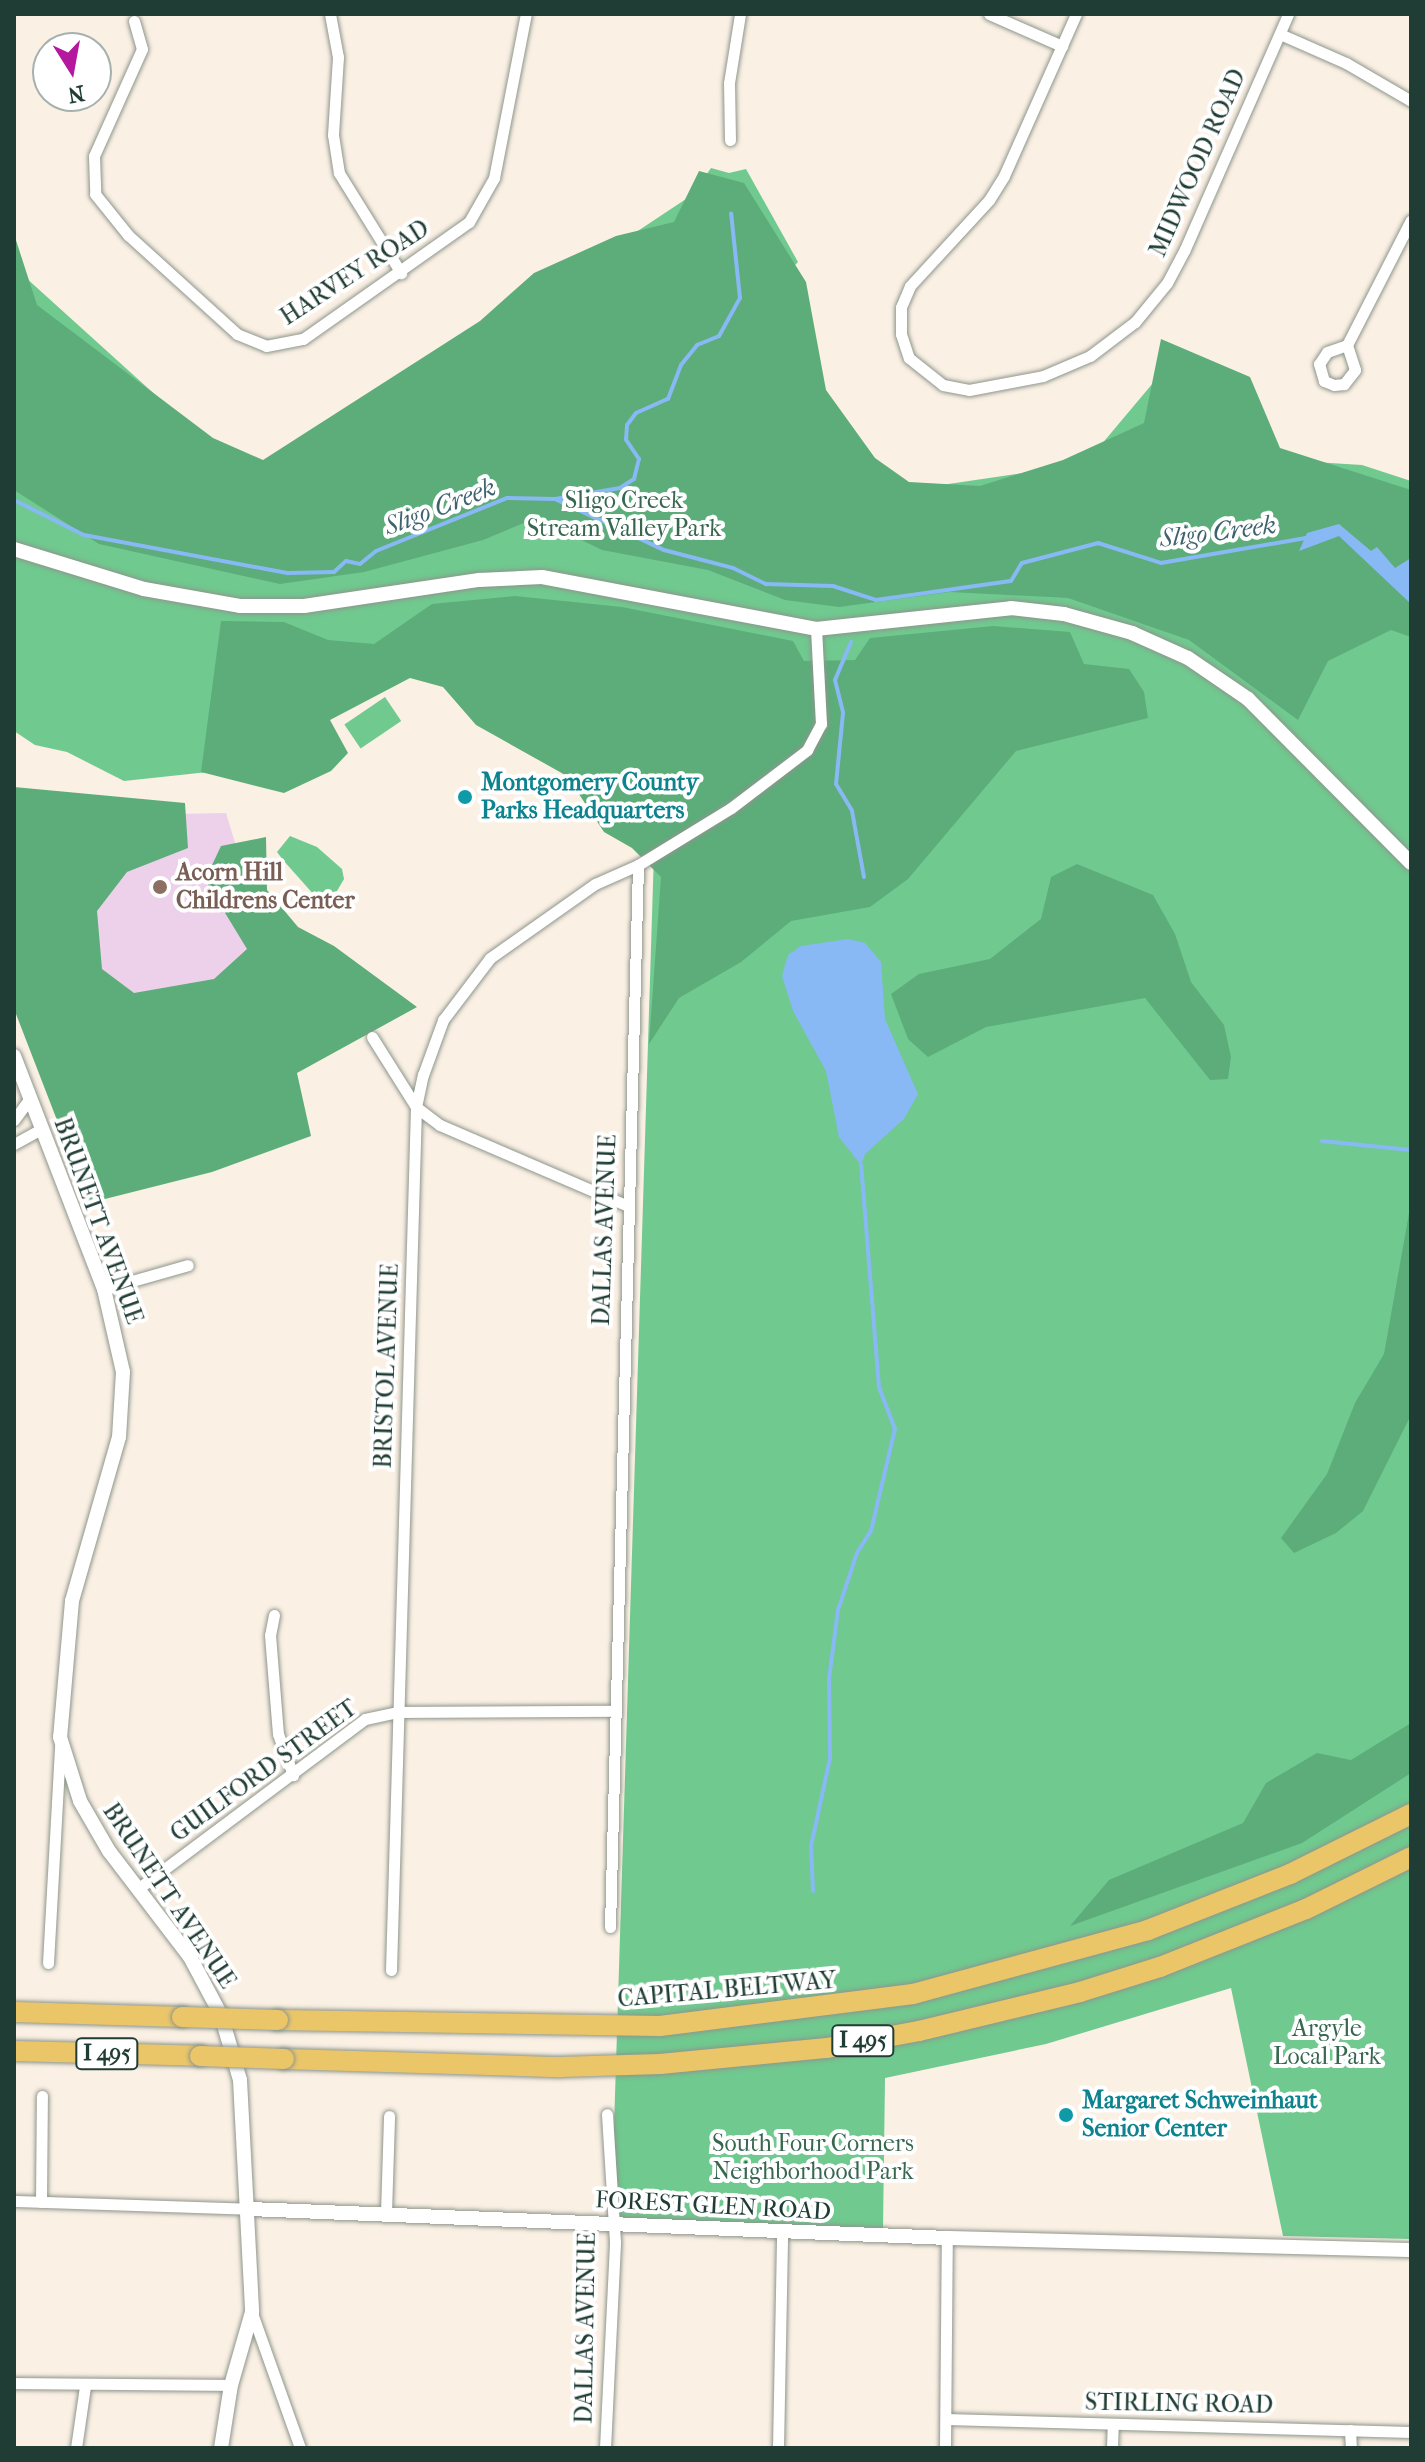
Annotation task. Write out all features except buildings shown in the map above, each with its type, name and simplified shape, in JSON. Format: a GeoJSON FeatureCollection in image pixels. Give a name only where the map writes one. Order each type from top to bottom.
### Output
{"type":"FeatureCollection","features":[{"type":"Feature","properties":{"kind":"highway","name":"CAPITAL BELTWAY"},"geometry":{"type":"LineString","coordinates":[[14,2012],[660,2026],[913,1994],[1148,1930],[1290,1874],[1411,1814]]}},
{"type":"Feature","properties":{"kind":"highway","name":"I 495"},"geometry":{"type":"LineString","coordinates":[[14,2051],[560,2067],[660,2064],[812,2049],[1000,2014],[1160,1967],[1306,1909],[1411,1857]]}},
{"type":"Feature","properties":{"kind":"highway"},"geometry":{"type":"LineString","coordinates":[[14,2061],[200,2056]]}},
{"type":"Feature","properties":{"kind":"street"},"geometry":{"type":"LineString","coordinates":[[330,14],[338,57],[333,135],[339,173],[401,273]]}},
{"type":"Feature","properties":{"kind":"street","name":"HARVEY ROAD"},"geometry":{"type":"LineString","coordinates":[[134,21],[142,49],[92,169],[100,206],[237,334],[266,346],[303,339],[401,273],[469,222],[494,178],[526,14]]}},
{"type":"Feature","properties":{"kind":"street"},"geometry":{"type":"LineString","coordinates":[[730,140],[729,83],[740,14]]}},
{"type":"Feature","properties":{"kind":"street"},"geometry":{"type":"LineString","coordinates":[[989,14],[1062,46]]}},
{"type":"Feature","properties":{"kind":"street","name":"MIDWOOD ROAD"},"geometry":{"type":"LineString","coordinates":[[1076,14],[989,200],[910,286],[901,307],[901,334],[917,369],[943,385],[969,390],[1043,376],[1090,356],[1135,322],[1167,283],[1185,249],[1288,14]]}},
{"type":"Feature","properties":{"kind":"street"},"geometry":{"type":"LineString","coordinates":[[1280,34],[1346,63],[1411,101]]}},
{"type":"Feature","properties":{"kind":"street"},"geometry":{"type":"LineString","coordinates":[[1347,345],[1411,220]]}},
{"type":"Feature","properties":{"kind":"street"},"geometry":{"type":"LineString","coordinates":[[14,549],[144,589],[240,606],[304,606],[479,580],[542,577],[816,629],[1011,608],[1064,614],[1132,633],[1188,658],[1248,699],[1411,863]]}},
{"type":"Feature","properties":{"kind":"street"},"geometry":{"type":"LineString","coordinates":[[14,561],[29,556]]}},
{"type":"Feature","properties":{"kind":"street"},"geometry":{"type":"LineString","coordinates":[[638,865],[743,800],[807,750],[821,715],[816,629]]}},
{"type":"Feature","properties":{"kind":"street","name":"BRISTOL AVENUE"},"geometry":{"type":"LineString","coordinates":[[391,1970],[416,1107],[443,1020],[490,958],[595,884],[638,865]]}},
{"type":"Feature","properties":{"kind":"street","name":"DALLAS AVENUE"},"geometry":{"type":"LineString","coordinates":[[610,1927],[638,865]]}},
{"type":"Feature","properties":{"kind":"street"},"geometry":{"type":"LineString","coordinates":[[372,1037],[416,1107],[466,1139],[628,1206]]}},
{"type":"Feature","properties":{"kind":"street","name":"BRUNETT AVENUE"},"geometry":{"type":"LineString","coordinates":[[14,1056],[104,1289],[122,1360],[123,1411],[72,1601],[60,1737],[80,1801],[190,1957],[232,2044],[240,2080],[250,2209],[252,2312],[231,2385],[221,2448]]}},
{"type":"Feature","properties":{"kind":"street"},"geometry":{"type":"LineString","coordinates":[[14,1120],[30,1098]]}},
{"type":"Feature","properties":{"kind":"street"},"geometry":{"type":"LineString","coordinates":[[14,1144],[41,1129]]}},
{"type":"Feature","properties":{"kind":"street"},"geometry":{"type":"LineString","coordinates":[[104,1289],[188,1265]]}},
{"type":"Feature","properties":{"kind":"street"},"geometry":{"type":"LineString","coordinates":[[274,1615],[270,1635],[278,1734],[293,1775]]}},
{"type":"Feature","properties":{"kind":"street","name":"GUILFORD STREET"},"geometry":{"type":"LineString","coordinates":[[139,1888],[365,1719],[399,1712],[615,1711]]}},
{"type":"Feature","properties":{"kind":"street"},"geometry":{"type":"LineString","coordinates":[[48,1963],[60,1737]]}},
{"type":"Feature","properties":{"kind":"street"},"geometry":{"type":"LineString","coordinates":[[41,2202],[42,2096]]}},
{"type":"Feature","properties":{"kind":"street","name":"DALLAS AVENUE"},"geometry":{"type":"LineString","coordinates":[[605,2448],[615,2242],[611,2223],[607,2114]]}},
{"type":"Feature","properties":{"kind":"street"},"geometry":{"type":"LineString","coordinates":[[386,2213],[389,2116]]}},
{"type":"Feature","properties":{"kind":"street","name":"FOREST GLEN ROAD"},"geometry":{"type":"LineString","coordinates":[[14,2201],[386,2213],[947,2238],[1411,2250]]}},
{"type":"Feature","properties":{"kind":"street"},"geometry":{"type":"LineString","coordinates":[[778,2448],[782,2231]]}},
{"type":"Feature","properties":{"kind":"street"},"geometry":{"type":"LineString","coordinates":[[945,2448],[947,2238]]}},
{"type":"Feature","properties":{"kind":"street"},"geometry":{"type":"LineString","coordinates":[[252,2312],[300,2448]]}},
{"type":"Feature","properties":{"kind":"street"},"geometry":{"type":"LineString","coordinates":[[14,2383],[231,2385]]}},
{"type":"Feature","properties":{"kind":"street"},"geometry":{"type":"LineString","coordinates":[[76,2448],[85,2386]]}},
{"type":"Feature","properties":{"kind":"street","name":"STIRLING ROAD"},"geometry":{"type":"LineString","coordinates":[[946,2419],[1411,2432]]}},
{"type":"Feature","properties":{"kind":"street"},"geometry":{"type":"LineString","coordinates":[[1112,2448],[1113,2424]]}},
{"type":"Feature","properties":{"kind":"street"},"geometry":{"type":"LineString","coordinates":[[1350,2430],[1351,2448]]}},
{"type":"Feature","properties":{"kind":"shaded area","name":"Acorn Hill Childrens Center"},"geometry":{"type":"Polygon","coordinates":[[[226,813],[278,984],[94,1025],[76,816],[226,813]]]}},
{"type":"Feature","properties":{"kind":"green space"},"geometry":{"type":"Polygon","coordinates":[[[711,168],[729,173],[746,169],[798,262],[789,271],[813,373],[894,492],[1085,464],[1153,383],[1249,458],[1362,465],[1411,481],[1411,2239],[1283,2236],[1231,1988],[1046,2044],[885,2078],[883,2228],[611,2223],[654,852],[636,844],[428,643],[208,772],[124,781],[67,752],[35,745],[14,731],[14,267],[255,485],[692,195],[711,168]]]}},
{"type":"Feature","properties":{"kind":"green space","name":"Sligo Creek Stream Valley Park"},"geometry":{"type":"Polygon","coordinates":[[[699,171],[744,183],[806,282],[826,390],[875,458],[909,482],[980,486],[1063,460],[1144,423],[1161,339],[1250,377],[1280,448],[1411,490],[1411,637],[1391,630],[1328,661],[1298,720],[1189,640],[1068,598],[950,592],[839,607],[785,600],[708,570],[602,550],[536,518],[483,540],[364,572],[280,584],[99,544],[14,490],[14,234],[37,305],[213,438],[263,460],[480,321],[534,273],[616,236],[674,222],[699,171]]]}},
{"type":"Feature","properties":{"kind":"green space"},"geometry":{"type":"Polygon","coordinates":[[[515,596],[622,607],[793,641],[804,661],[855,660],[870,638],[993,626],[1070,632],[1084,664],[1129,669],[1144,692],[1148,718],[1016,751],[908,879],[870,907],[791,921],[741,962],[679,998],[649,1044],[661,877],[632,848],[604,832],[567,776],[476,725],[443,687],[410,678],[330,720],[348,753],[331,771],[284,793],[201,772],[221,621],[284,622],[328,640],[374,644],[432,604],[515,596]]]}},
{"type":"Feature","properties":{"kind":"green space"},"geometry":{"type":"Polygon","coordinates":[[[385,697],[401,721],[361,748],[344,724],[385,697]]]}},
{"type":"Feature","properties":{"kind":"green space"},"geometry":{"type":"Polygon","coordinates":[[[14,787],[185,803],[188,848],[127,872],[97,911],[102,969],[134,993],[214,979],[247,949],[205,880],[221,846],[266,837],[267,890],[298,927],[334,946],[417,1007],[297,1073],[311,1136],[212,1172],[89,1203],[16,1014],[14,787]]]}},
{"type":"Feature","properties":{"kind":"green space"},"geometry":{"type":"Polygon","coordinates":[[[290,836],[317,847],[342,869],[344,879],[337,891],[315,896],[283,860],[277,852],[290,836]]]}},
{"type":"Feature","properties":{"kind":"green space"},"geometry":{"type":"Polygon","coordinates":[[[1077,864],[1153,895],[1175,934],[1191,982],[1224,1025],[1231,1057],[1228,1079],[1210,1080],[1145,998],[986,1027],[928,1057],[908,1039],[891,994],[919,974],[990,959],[1041,919],[1051,877],[1077,864]]]}},
{"type":"Feature","properties":{"kind":"green space"},"geometry":{"type":"Polygon","coordinates":[[[1411,1202],[1411,1415],[1363,1511],[1336,1533],[1294,1553],[1281,1538],[1327,1474],[1355,1403],[1384,1354],[1411,1202]]]}},
{"type":"Feature","properties":{"kind":"green space"},"geometry":{"type":"Polygon","coordinates":[[[1411,1723],[1411,1773],[1302,1843],[1070,1926],[1109,1880],[1243,1823],[1266,1783],[1317,1753],[1351,1760],[1411,1723]]]}},
{"type":"Feature","properties":{"kind":"water"},"geometry":{"type":"Polygon","coordinates":[[[1339,524],[1371,551],[1377,547],[1395,568],[1411,558],[1411,604],[1339,536],[1299,551],[1307,533],[1339,524]]]}},
{"type":"Feature","properties":{"kind":"water"},"geometry":{"type":"Polygon","coordinates":[[[848,939],[865,943],[881,962],[885,1019],[918,1094],[904,1119],[865,1154],[861,1165],[839,1137],[826,1071],[793,1011],[782,976],[788,955],[801,946],[848,939]]]}},
{"type":"Feature","properties":{"kind":"waterway"},"geometry":{"type":"LineString","coordinates":[[555,499],[620,488],[634,479],[639,459],[626,440],[627,425],[636,413],[668,399],[681,365],[697,345],[719,336],[740,298],[731,213]]}},
{"type":"Feature","properties":{"kind":"waterway","name":"Sligo Creek"},"geometry":{"type":"LineString","coordinates":[[14,500],[84,535],[288,573],[334,572],[346,561],[360,564],[376,551],[507,498],[555,499],[664,550],[733,568],[766,584],[833,586],[876,600],[1011,581],[1022,563],[1098,543],[1161,563],[1306,538]]}},
{"type":"Feature","properties":{"kind":"waterway"},"geometry":{"type":"LineString","coordinates":[[851,642],[835,680],[843,713],[836,784],[852,811],[864,877]]}},
{"type":"Feature","properties":{"kind":"waterway"},"geometry":{"type":"LineString","coordinates":[[1322,1141],[1411,1150]]}},
{"type":"Feature","properties":{"kind":"waterway"},"geometry":{"type":"LineString","coordinates":[[813,1891],[811,1846],[830,1758],[829,1679],[838,1610],[857,1553],[871,1531],[895,1429],[879,1387],[861,1165]]}},
{"type":"Feature","properties":{"kind":"place","name":"Montgomery County Parks Headquarters"},"geometry":{"type":"Point","coordinates":[465,797]}},
{"type":"Feature","properties":{"kind":"place","name":"Acorn Hill Childrens Center"},"geometry":{"type":"Point","coordinates":[160,887]}},
{"type":"Feature","properties":{"kind":"place","name":"Margaret Schweinhaut Senior Center"},"geometry":{"type":"Point","coordinates":[1066,2115]}},
{"type":"Feature","properties":{"kind":"park label","name":"Argyle Local Park"},"geometry":{"type":"Point","coordinates":[1327,2043]}},
{"type":"Feature","properties":{"kind":"park label","name":"South Four Corners Neighborhood Park"},"geometry":{"type":"Point","coordinates":[813,2158]}}]}
